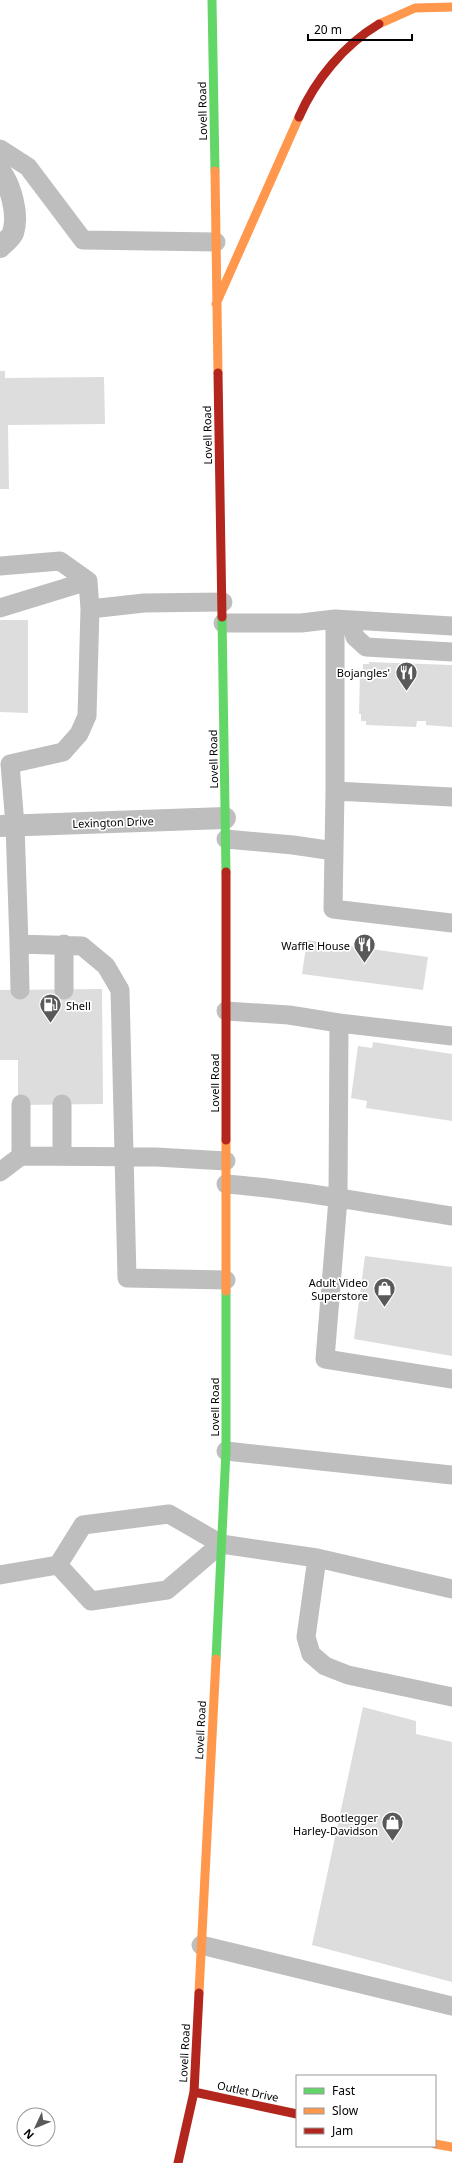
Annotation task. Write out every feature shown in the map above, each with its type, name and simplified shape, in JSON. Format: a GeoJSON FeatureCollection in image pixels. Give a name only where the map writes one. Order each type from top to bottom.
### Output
{"type":"FeatureCollection","features":[{"type":"Feature","properties":{"kind":"main road","name":"Lovell Road"},"geometry":{"type":"LineString","coordinates":[[178,2163],[194,2092],[226,1451],[226,829],[212,0]]}},
{"type":"Feature","properties":{"kind":"main road"},"geometry":{"type":"LineString","coordinates":[[216,304],[304,105],[320,79],[362,35],[390,18],[415,8],[452,7]]}},
{"type":"Feature","properties":{"kind":"main road","name":"Outlet Drive"},"geometry":{"type":"LineString","coordinates":[[194,2092],[296,2114]]}},
{"type":"Feature","properties":{"kind":"main road"},"geometry":{"type":"LineString","coordinates":[[436,2144],[452,2148]]}},
{"type":"Feature","properties":{"kind":"street"},"geometry":{"type":"LineString","coordinates":[[0,171],[6,179],[15,207],[13,234],[0,247]]}},
{"type":"Feature","properties":{"kind":"street","name":"Lexington Drive"},"geometry":{"type":"LineString","coordinates":[[7,825],[226,829]]}},
{"type":"Feature","properties":{"kind":"lane"},"geometry":{"type":"LineString","coordinates":[[0,149],[28,168],[83,240],[216,242]]}},
{"type":"Feature","properties":{"kind":"lane"},"geometry":{"type":"LineString","coordinates":[[0,566],[60,561],[88,581]]}},
{"type":"Feature","properties":{"kind":"lane"},"geometry":{"type":"LineString","coordinates":[[0,608],[88,581]]}},
{"type":"Feature","properties":{"kind":"lane"},"geometry":{"type":"LineString","coordinates":[[20,990],[19,944],[7,825],[5,761],[63,752],[79,734],[87,716],[90,609],[88,581]]}},
{"type":"Feature","properties":{"kind":"lane"},"geometry":{"type":"LineString","coordinates":[[90,609],[144,603],[223,602]]}},
{"type":"Feature","properties":{"kind":"lane"},"geometry":{"type":"LineString","coordinates":[[223,623],[343,620],[452,626]]}},
{"type":"Feature","properties":{"kind":"lane"},"geometry":{"type":"LineString","coordinates":[[343,620],[355,637],[366,647],[452,652]]}},
{"type":"Feature","properties":{"kind":"lane"},"geometry":{"type":"LineString","coordinates":[[343,620],[335,791],[333,909],[452,923]]}},
{"type":"Feature","properties":{"kind":"lane"},"geometry":{"type":"LineString","coordinates":[[335,791],[452,798]]}},
{"type":"Feature","properties":{"kind":"lane"},"geometry":{"type":"LineString","coordinates":[[226,829],[292,845],[334,851]]}},
{"type":"Feature","properties":{"kind":"lane"},"geometry":{"type":"LineString","coordinates":[[19,944],[64,944],[82,946],[106,966],[120,990],[122,1157],[127,1278],[226,1280]]}},
{"type":"Feature","properties":{"kind":"lane"},"geometry":{"type":"LineString","coordinates":[[64,944],[64,990]]}},
{"type":"Feature","properties":{"kind":"lane"},"geometry":{"type":"LineString","coordinates":[[226,1011],[289,1015],[339,1023],[452,1036]]}},
{"type":"Feature","properties":{"kind":"lane"},"geometry":{"type":"LineString","coordinates":[[339,1023],[338,1199],[325,1359],[452,1379]]}},
{"type":"Feature","properties":{"kind":"lane"},"geometry":{"type":"LineString","coordinates":[[21,1104],[21,1156]]}},
{"type":"Feature","properties":{"kind":"lane"},"geometry":{"type":"LineString","coordinates":[[62,1104],[62,1156]]}},
{"type":"Feature","properties":{"kind":"lane"},"geometry":{"type":"LineString","coordinates":[[0,1172],[21,1156],[122,1157],[226,1161]]}},
{"type":"Feature","properties":{"kind":"lane"},"geometry":{"type":"LineString","coordinates":[[226,1184],[286,1189],[338,1199],[452,1216]]}},
{"type":"Feature","properties":{"kind":"lane"},"geometry":{"type":"LineString","coordinates":[[226,1451],[452,1475]]}},
{"type":"Feature","properties":{"kind":"lane"},"geometry":{"type":"LineString","coordinates":[[0,1576],[58,1565],[83,1525],[169,1514],[221,1544],[317,1558],[452,1590]]}},
{"type":"Feature","properties":{"kind":"lane"},"geometry":{"type":"LineString","coordinates":[[58,1565],[91,1601],[167,1590],[221,1544]]}},
{"type":"Feature","properties":{"kind":"lane"},"geometry":{"type":"LineString","coordinates":[[317,1558],[306,1637],[311,1654],[325,1666],[348,1675],[452,1697]]}},
{"type":"Feature","properties":{"kind":"lane"},"geometry":{"type":"LineString","coordinates":[[201,1945],[452,2006]]}},
{"type":"Feature","properties":{"kind":"building"},"geometry":{"type":"Polygon","coordinates":[[[0,371],[5,371],[5,378],[104,377],[105,424],[8,425],[9,489],[0,489],[0,371]]]}},
{"type":"Feature","properties":{"kind":"building"},"geometry":{"type":"Polygon","coordinates":[[[0,620],[28,620],[28,713],[0,712],[0,620]]]}},
{"type":"Feature","properties":{"kind":"building","name":"Bojangles'"},"geometry":{"type":"Polygon","coordinates":[[[369,662],[452,665],[452,727],[426,725],[426,721],[417,721],[416,727],[366,725],[366,721],[361,721],[361,714],[359,714],[360,670],[363,671],[363,664],[369,664],[369,662]]]}},
{"type":"Feature","properties":{"kind":"building","name":"Waffle House"},"geometry":{"type":"Polygon","coordinates":[[[307,940],[428,957],[423,990],[302,974],[307,940]]]}},
{"type":"Feature","properties":{"kind":"building","name":"Shell"},"geometry":{"type":"Polygon","coordinates":[[[102,989],[103,1104],[18,1105],[18,1060],[0,1060],[0,990],[102,989]]]}},
{"type":"Feature","properties":{"kind":"building"},"geometry":{"type":"Polygon","coordinates":[[[373,1042],[452,1054],[452,1121],[366,1108],[367,1101],[351,1098],[358,1046],[372,1048],[373,1042]]]}},
{"type":"Feature","properties":{"kind":"building"},"geometry":{"type":"Polygon","coordinates":[[[365,1256],[452,1267],[452,1356],[354,1339],[365,1256]]]}},
{"type":"Feature","properties":{"kind":"building","name":"Bootlegger Harley-Davidson"},"geometry":{"type":"Polygon","coordinates":[[[363,1707],[416,1721],[416,1734],[452,1742],[452,1982],[312,1945],[363,1707]]]}},
{"type":"Feature","properties":{"kind":"traffic: fast"},"geometry":{"type":"LineString","coordinates":[[212,0],[215,171]]}},
{"type":"Feature","properties":{"kind":"traffic: fast"},"geometry":{"type":"LineString","coordinates":[[222,617],[226,872]]}},
{"type":"Feature","properties":{"kind":"traffic: fast"},"geometry":{"type":"LineString","coordinates":[[216,1659],[226,1451],[226,1291]]}},
{"type":"Feature","properties":{"kind":"traffic: slow"},"geometry":{"type":"LineString","coordinates":[[379,24],[415,8],[452,7]]}},
{"type":"Feature","properties":{"kind":"traffic: slow"},"geometry":{"type":"LineString","coordinates":[[216,304],[299,117]]}},
{"type":"Feature","properties":{"kind":"traffic: slow"},"geometry":{"type":"LineString","coordinates":[[215,171],[218,373]]}},
{"type":"Feature","properties":{"kind":"traffic: slow"},"geometry":{"type":"LineString","coordinates":[[226,1140],[226,1291]]}},
{"type":"Feature","properties":{"kind":"traffic: slow"},"geometry":{"type":"LineString","coordinates":[[199,1993],[216,1659]]}},
{"type":"Feature","properties":{"kind":"traffic: slow"},"geometry":{"type":"LineString","coordinates":[[436,2144],[452,2147]]}},
{"type":"Feature","properties":{"kind":"traffic: jam"},"geometry":{"type":"LineString","coordinates":[[299,117],[313,90],[332,64],[354,42],[379,24]]}},
{"type":"Feature","properties":{"kind":"traffic: jam"},"geometry":{"type":"LineString","coordinates":[[218,373],[222,617]]}},
{"type":"Feature","properties":{"kind":"traffic: jam"},"geometry":{"type":"LineString","coordinates":[[226,872],[226,1140]]}},
{"type":"Feature","properties":{"kind":"traffic: jam"},"geometry":{"type":"LineString","coordinates":[[178,2163],[194,2092],[199,1993]]}},
{"type":"Feature","properties":{"kind":"traffic: jam"},"geometry":{"type":"LineString","coordinates":[[194,2092],[296,2114]]}},
{"type":"Feature","properties":{"kind":"place","name":"Bojangles'"},"geometry":{"type":"Point","coordinates":[406,692]}},
{"type":"Feature","properties":{"kind":"place","name":"Waffle House"},"geometry":{"type":"Point","coordinates":[365,964]}},
{"type":"Feature","properties":{"kind":"place","name":"Shell"},"geometry":{"type":"Point","coordinates":[51,1024]}},
{"type":"Feature","properties":{"kind":"place","name":"Adult Video Superstore"},"geometry":{"type":"Point","coordinates":[384,1308]}},
{"type":"Feature","properties":{"kind":"place","name":"Bootlegger Harley-Davidson"},"geometry":{"type":"Point","coordinates":[393,1842]}}]}
